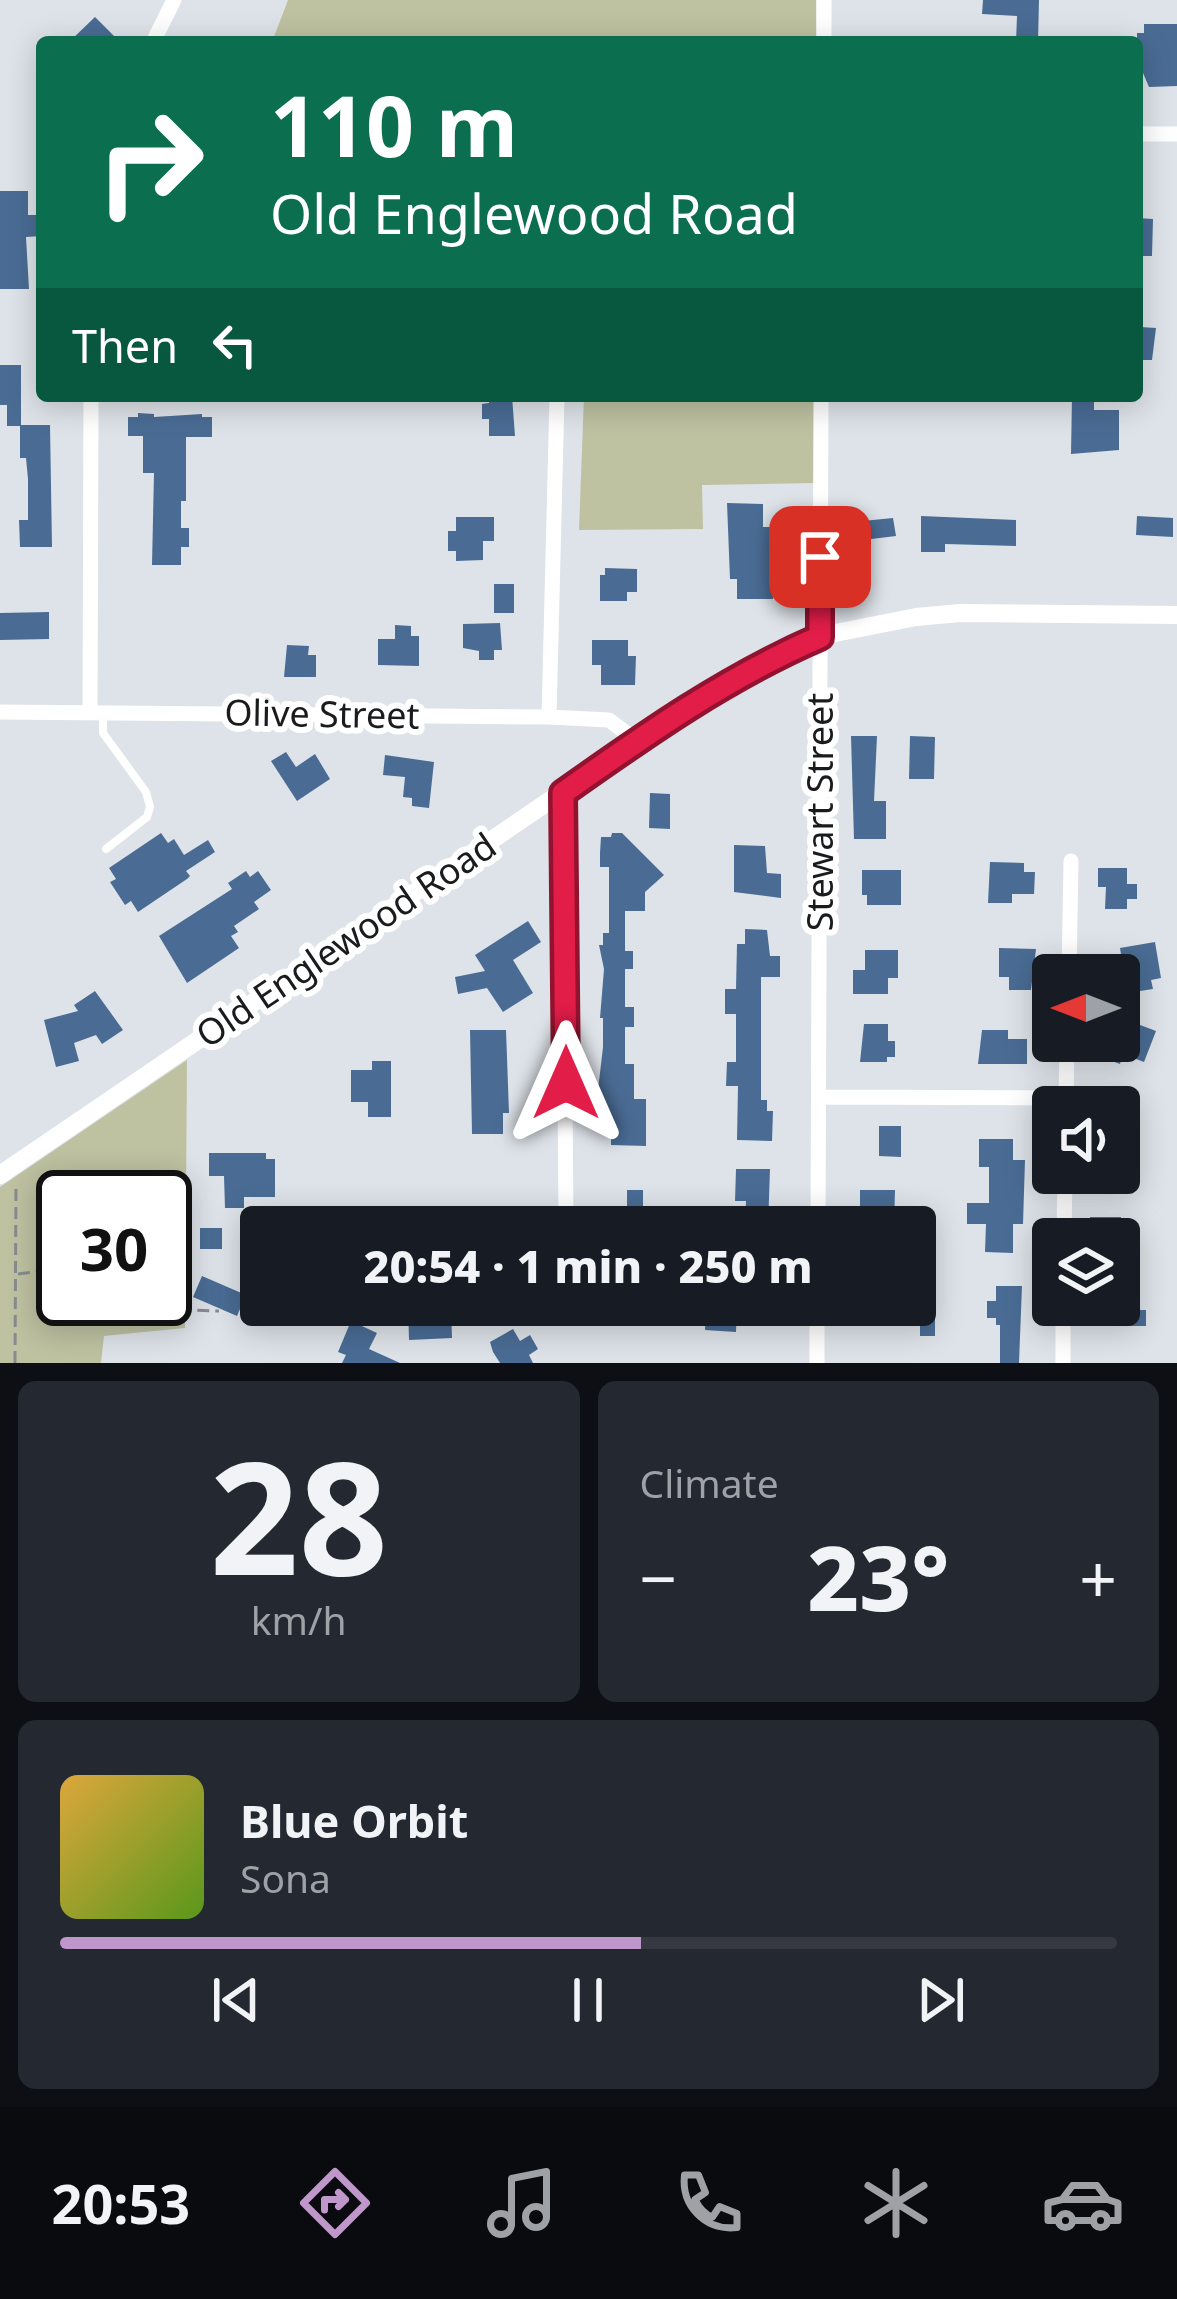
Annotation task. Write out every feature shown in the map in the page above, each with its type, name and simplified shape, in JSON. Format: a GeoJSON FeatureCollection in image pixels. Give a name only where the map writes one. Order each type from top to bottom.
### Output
{"type":"FeatureCollection","features":[{"type":"Feature","properties":{"kind":"street"},"geometry":{"type":"LineString","coordinates":[[156,36],[173,0]]}},
{"type":"Feature","properties":{"kind":"street"},"geometry":{"type":"LineString","coordinates":[[824,0],[824,36]]}},
{"type":"Feature","properties":{"kind":"street"},"geometry":{"type":"LineString","coordinates":[[1143,134],[1177,134]]}},
{"type":"Feature","properties":{"kind":"street"},"geometry":{"type":"LineString","coordinates":[[91,402],[96,711]]}},
{"type":"Feature","properties":{"kind":"street"},"geometry":{"type":"LineString","coordinates":[[549,716],[556,402]]}},
{"type":"Feature","properties":{"kind":"street","name":"Stewart Street"},"geometry":{"type":"LineString","coordinates":[[818,1206],[821,402]]}},
{"type":"Feature","properties":{"kind":"street","name":"Old Englewood Road"},"geometry":{"type":"LineString","coordinates":[[8,1170],[637,741],[776,656],[860,626],[960,613],[1177,615]]}},
{"type":"Feature","properties":{"kind":"street","name":"Olive Street"},"geometry":{"type":"LineString","coordinates":[[0,712],[549,716],[609,720],[637,741]]}},
{"type":"Feature","properties":{"kind":"street"},"geometry":{"type":"LineString","coordinates":[[563,793],[566,1206]]}},
{"type":"Feature","properties":{"kind":"street"},"geometry":{"type":"LineString","coordinates":[[1069,954],[1071,861]]}},
{"type":"Feature","properties":{"kind":"street"},"geometry":{"type":"LineString","coordinates":[[819,1096],[1032,1101]]}},
{"type":"Feature","properties":{"kind":"street"},"geometry":{"type":"LineString","coordinates":[[817,1326],[817,1363]]}},
{"type":"Feature","properties":{"kind":"street"},"geometry":{"type":"LineString","coordinates":[[1063,1326],[1063,1363]]}},
{"type":"Feature","properties":{"kind":"lane"},"geometry":{"type":"LineString","coordinates":[[96,711],[103,734],[146,792],[150,807],[147,817],[106,849]]}},
{"type":"Feature","properties":{"kind":"path"},"geometry":{"type":"LineString","coordinates":[[8,1170],[16,1274],[16,1363]]}},
{"type":"Feature","properties":{"kind":"path"},"geometry":{"type":"LineString","coordinates":[[16,1274],[36,1271]]}},
{"type":"Feature","properties":{"kind":"path"},"geometry":{"type":"LineString","coordinates":[[192,1310],[219,1311]]}},
{"type":"Feature","properties":{"kind":"green space"},"geometry":{"type":"Polygon","coordinates":[[[288,0],[816,0],[816,36],[274,36],[288,0]]]}},
{"type":"Feature","properties":{"kind":"green space"},"geometry":{"type":"Polygon","coordinates":[[[584,402],[815,402],[815,483],[702,485],[703,529],[579,530],[584,402]]]}},
{"type":"Feature","properties":{"kind":"green space"},"geometry":{"type":"Polygon","coordinates":[[[187,1060],[186,1170],[36,1170],[36,1326],[185,1328],[104,1336],[101,1363],[0,1363],[0,1187],[187,1060]]]}},
{"type":"Feature","properties":{"kind":"building"},"geometry":{"type":"Polygon","coordinates":[[[983,0],[1039,0],[1038,36],[1016,36],[1017,16],[982,14],[983,0]]]}},
{"type":"Feature","properties":{"kind":"building"},"geometry":{"type":"Polygon","coordinates":[[[95,17],[114,36],[75,36],[95,17]]]}},
{"type":"Feature","properties":{"kind":"building"},"geometry":{"type":"Polygon","coordinates":[[[1144,24],[1177,24],[1177,86],[1149,87],[1143,73],[1143,36],[1137,36],[1144,33],[1144,24]]]}},
{"type":"Feature","properties":{"kind":"building"},"geometry":{"type":"Polygon","coordinates":[[[0,191],[28,191],[28,215],[36,215],[36,236],[26,237],[29,289],[0,289],[0,191]]]}},
{"type":"Feature","properties":{"kind":"building"},"geometry":{"type":"Polygon","coordinates":[[[1143,218],[1153,219],[1152,256],[1143,256],[1143,218]]]}},
{"type":"Feature","properties":{"kind":"building"},"geometry":{"type":"Polygon","coordinates":[[[1143,327],[1156,328],[1152,360],[1143,360],[1143,327]]]}},
{"type":"Feature","properties":{"kind":"building"},"geometry":{"type":"Polygon","coordinates":[[[0,365],[21,365],[21,425],[50,425],[52,547],[20,547],[19,520],[28,520],[26,458],[20,458],[20,426],[7,426],[7,405],[0,405],[0,365]]]}},
{"type":"Feature","properties":{"kind":"building"},"geometry":{"type":"Polygon","coordinates":[[[512,402],[515,436],[489,436],[489,419],[482,419],[482,404],[512,402]]]}},
{"type":"Feature","properties":{"kind":"building"},"geometry":{"type":"Polygon","coordinates":[[[1072,402],[1094,402],[1094,410],[1119,410],[1119,450],[1071,454],[1072,402]]]}},
{"type":"Feature","properties":{"kind":"building"},"geometry":{"type":"Polygon","coordinates":[[[138,413],[212,417],[212,437],[186,437],[181,528],[189,528],[189,547],[181,547],[181,565],[152,565],[154,473],[143,473],[143,436],[128,436],[128,417],[138,417],[138,413]]]}},
{"type":"Feature","properties":{"kind":"building"},"geometry":{"type":"Polygon","coordinates":[[[727,503],[763,504],[763,527],[775,527],[774,548],[770,548],[773,599],[737,599],[737,579],[730,579],[727,503]]]}},
{"type":"Feature","properties":{"kind":"building"},"geometry":{"type":"Polygon","coordinates":[[[921,516],[1016,520],[1016,546],[945,544],[945,552],[921,552],[921,516]]]}},
{"type":"Feature","properties":{"kind":"building"},"geometry":{"type":"Polygon","coordinates":[[[1137,516],[1173,518],[1173,537],[1136,535],[1137,516]]]}},
{"type":"Feature","properties":{"kind":"building"},"geometry":{"type":"Polygon","coordinates":[[[456,517],[494,517],[494,541],[483,541],[483,560],[456,561],[456,551],[448,551],[448,531],[456,531],[456,517]]]}},
{"type":"Feature","properties":{"kind":"building"},"geometry":{"type":"Polygon","coordinates":[[[893,518],[896,536],[855,541],[853,522],[893,518]]]}},
{"type":"Feature","properties":{"kind":"building"},"geometry":{"type":"Polygon","coordinates":[[[605,568],[637,569],[637,592],[627,592],[627,601],[600,601],[600,575],[605,575],[605,568]]]}},
{"type":"Feature","properties":{"kind":"building"},"geometry":{"type":"Polygon","coordinates":[[[494,584],[514,584],[514,613],[494,613],[494,584]]]}},
{"type":"Feature","properties":{"kind":"building"},"geometry":{"type":"Polygon","coordinates":[[[49,612],[49,639],[0,640],[0,613],[49,612]]]}},
{"type":"Feature","properties":{"kind":"building"},"geometry":{"type":"Polygon","coordinates":[[[500,623],[502,650],[494,650],[494,660],[479,660],[479,651],[463,648],[463,624],[500,623]]]}},
{"type":"Feature","properties":{"kind":"building"},"geometry":{"type":"Polygon","coordinates":[[[395,625],[411,626],[411,636],[419,636],[419,666],[378,665],[378,639],[395,639],[395,625]]]}},
{"type":"Feature","properties":{"kind":"building"},"geometry":{"type":"Polygon","coordinates":[[[592,640],[628,640],[628,656],[636,656],[635,685],[601,685],[601,665],[592,665],[592,640]]]}},
{"type":"Feature","properties":{"kind":"building"},"geometry":{"type":"Polygon","coordinates":[[[287,645],[309,646],[308,655],[316,655],[316,677],[284,677],[287,645]]]}},
{"type":"Feature","properties":{"kind":"building"},"geometry":{"type":"Polygon","coordinates":[[[851,736],[877,736],[874,801],[886,801],[886,839],[854,839],[851,736]]]}},
{"type":"Feature","properties":{"kind":"building"},"geometry":{"type":"Polygon","coordinates":[[[910,736],[935,737],[934,779],[909,779],[910,736]]]}},
{"type":"Feature","properties":{"kind":"building"},"geometry":{"type":"Polygon","coordinates":[[[286,752],[296,767],[315,754],[330,779],[297,801],[271,761],[286,752]]]}},
{"type":"Feature","properties":{"kind":"building"},"geometry":{"type":"Polygon","coordinates":[[[385,755],[434,762],[429,808],[412,806],[412,798],[403,797],[405,777],[383,775],[385,755]]]}},
{"type":"Feature","properties":{"kind":"building"},"geometry":{"type":"Polygon","coordinates":[[[650,793],[670,794],[670,829],[649,828],[650,793]]]}},
{"type":"Feature","properties":{"kind":"building"},"geometry":{"type":"Polygon","coordinates":[[[161,833],[168,843],[174,839],[184,855],[208,840],[215,852],[186,871],[187,879],[138,912],[131,901],[125,905],[110,882],[116,879],[109,868],[161,833]]]}},
{"type":"Feature","properties":{"kind":"building"},"geometry":{"type":"Polygon","coordinates":[[[622,833],[664,875],[645,892],[645,911],[625,911],[625,951],[633,951],[633,969],[625,969],[625,1007],[634,1007],[634,1027],[625,1027],[625,1064],[634,1064],[634,1099],[646,1099],[646,1146],[611,1145],[611,1136],[605,1136],[605,1116],[595,1116],[603,1047],[604,969],[599,945],[603,945],[603,933],[609,933],[609,867],[600,867],[600,853],[601,837],[622,833]]]}},
{"type":"Feature","properties":{"kind":"building"},"geometry":{"type":"Polygon","coordinates":[[[734,845],[765,846],[767,873],[781,874],[781,898],[734,892],[734,845]]]}},
{"type":"Feature","properties":{"kind":"building"},"geometry":{"type":"Polygon","coordinates":[[[990,862],[1024,863],[1024,872],[1035,872],[1034,894],[1012,894],[1012,903],[988,903],[990,862]]]}},
{"type":"Feature","properties":{"kind":"building"},"geometry":{"type":"Polygon","coordinates":[[[1098,868],[1127,868],[1127,884],[1137,884],[1137,899],[1127,899],[1127,909],[1105,909],[1106,887],[1098,887],[1098,868]]]}},
{"type":"Feature","properties":{"kind":"building"},"geometry":{"type":"Polygon","coordinates":[[[862,870],[901,870],[901,905],[867,905],[862,870]]]}},
{"type":"Feature","properties":{"kind":"building"},"geometry":{"type":"Polygon","coordinates":[[[246,871],[250,877],[258,871],[271,890],[254,902],[259,909],[234,926],[238,932],[231,936],[239,948],[187,983],[159,936],[232,889],[228,883],[246,871]]]}},
{"type":"Feature","properties":{"kind":"building"},"geometry":{"type":"Polygon","coordinates":[[[528,921],[541,942],[513,960],[533,993],[503,1012],[487,988],[458,994],[455,977],[485,971],[475,955],[528,921]]]}},
{"type":"Feature","properties":{"kind":"building"},"geometry":{"type":"Polygon","coordinates":[[[745,929],[767,930],[770,956],[780,956],[780,977],[761,977],[761,1100],[767,1100],[767,1111],[773,1111],[772,1141],[737,1140],[738,1086],[726,1086],[727,1062],[736,1062],[736,1014],[725,1014],[725,989],[736,989],[737,944],[745,944],[745,929]]]}},
{"type":"Feature","properties":{"kind":"building"},"geometry":{"type":"Polygon","coordinates":[[[1155,942],[1161,978],[1151,980],[1153,989],[1140,991],[1140,954],[1121,954],[1120,948],[1155,942]]]}},
{"type":"Feature","properties":{"kind":"building"},"geometry":{"type":"Polygon","coordinates":[[[999,948],[1036,949],[1031,990],[1009,990],[1009,977],[999,977],[999,948]]]}},
{"type":"Feature","properties":{"kind":"building"},"geometry":{"type":"Polygon","coordinates":[[[865,950],[898,950],[898,978],[888,978],[888,994],[853,994],[853,970],[865,970],[865,950]]]}},
{"type":"Feature","properties":{"kind":"building"},"geometry":{"type":"Polygon","coordinates":[[[95,991],[123,1030],[102,1044],[96,1035],[74,1043],[79,1061],[56,1067],[44,1020],[78,1011],[74,1005],[95,991]]]}},
{"type":"Feature","properties":{"kind":"building"},"geometry":{"type":"Polygon","coordinates":[[[864,1024],[888,1024],[895,1057],[887,1057],[887,1062],[860,1062],[864,1024]]]}},
{"type":"Feature","properties":{"kind":"building"},"geometry":{"type":"Polygon","coordinates":[[[1140,1025],[1156,1031],[1144,1062],[1140,1060],[1140,1025]]]}},
{"type":"Feature","properties":{"kind":"building"},"geometry":{"type":"Polygon","coordinates":[[[470,1030],[506,1030],[509,1113],[503,1113],[503,1134],[472,1134],[470,1030]]]}},
{"type":"Feature","properties":{"kind":"building"},"geometry":{"type":"Polygon","coordinates":[[[982,1030],[1008,1030],[1008,1039],[1027,1039],[1027,1064],[978,1064],[982,1030]]]}},
{"type":"Feature","properties":{"kind":"building"},"geometry":{"type":"Polygon","coordinates":[[[372,1061],[391,1061],[391,1117],[368,1117],[368,1102],[351,1102],[351,1070],[372,1070],[372,1061]]]}},
{"type":"Feature","properties":{"kind":"building"},"geometry":{"type":"Polygon","coordinates":[[[879,1126],[901,1126],[901,1157],[879,1156],[879,1126]]]}},
{"type":"Feature","properties":{"kind":"building"},"geometry":{"type":"Polygon","coordinates":[[[979,1139],[1013,1139],[1013,1160],[1025,1160],[1023,1224],[1013,1224],[1013,1253],[985,1252],[986,1224],[967,1224],[967,1203],[989,1203],[989,1167],[979,1167],[979,1139]]]}},
{"type":"Feature","properties":{"kind":"building"},"geometry":{"type":"Polygon","coordinates":[[[209,1153],[266,1153],[266,1159],[275,1159],[275,1197],[244,1197],[244,1206],[225,1208],[224,1176],[209,1176],[209,1153]]]}},
{"type":"Feature","properties":{"kind":"building"},"geometry":{"type":"Polygon","coordinates":[[[736,1169],[770,1169],[769,1206],[735,1201],[736,1169]]]}},
{"type":"Feature","properties":{"kind":"building"},"geometry":{"type":"Polygon","coordinates":[[[627,1190],[643,1190],[643,1206],[627,1206],[627,1190]]]}},
{"type":"Feature","properties":{"kind":"building"},"geometry":{"type":"Polygon","coordinates":[[[860,1190],[895,1190],[895,1206],[860,1206],[860,1190]]]}},
{"type":"Feature","properties":{"kind":"building"},"geometry":{"type":"Polygon","coordinates":[[[200,1228],[222,1228],[222,1249],[200,1249],[200,1228]]]}},
{"type":"Feature","properties":{"kind":"building"},"geometry":{"type":"Polygon","coordinates":[[[202,1276],[240,1292],[240,1309],[237,1316],[193,1297],[202,1276]]]}},
{"type":"Feature","properties":{"kind":"building"},"geometry":{"type":"Polygon","coordinates":[[[996,1286],[1022,1286],[1019,1363],[1000,1363],[1000,1325],[996,1318],[987,1318],[987,1301],[996,1301],[996,1286]]]}},
{"type":"Feature","properties":{"kind":"building"},"geometry":{"type":"Polygon","coordinates":[[[1140,1310],[1146,1310],[1146,1326],[1140,1326],[1140,1310]]]}},
{"type":"Feature","properties":{"kind":"building"},"geometry":{"type":"Polygon","coordinates":[[[349,1326],[362,1326],[377,1333],[369,1349],[400,1363],[342,1363],[346,1355],[338,1352],[349,1326]]]}},
{"type":"Feature","properties":{"kind":"building"},"geometry":{"type":"Polygon","coordinates":[[[409,1326],[452,1326],[452,1338],[409,1340],[409,1326]]]}},
{"type":"Feature","properties":{"kind":"building"},"geometry":{"type":"Polygon","coordinates":[[[705,1326],[736,1326],[736,1332],[705,1330],[705,1326]]]}},
{"type":"Feature","properties":{"kind":"building"},"geometry":{"type":"Polygon","coordinates":[[[920,1326],[935,1326],[935,1336],[920,1336],[920,1326]]]}},
{"type":"Feature","properties":{"kind":"building"},"geometry":{"type":"Polygon","coordinates":[[[513,1329],[520,1341],[530,1335],[538,1349],[529,1355],[533,1363],[500,1363],[493,1352],[490,1342],[513,1329]]]}},
{"type":"Feature","properties":{"kind":"route"},"geometry":{"type":"LineString","coordinates":[[566,1083],[563,793],[681,712],[776,656],[820,637],[820,557]]}}]}
